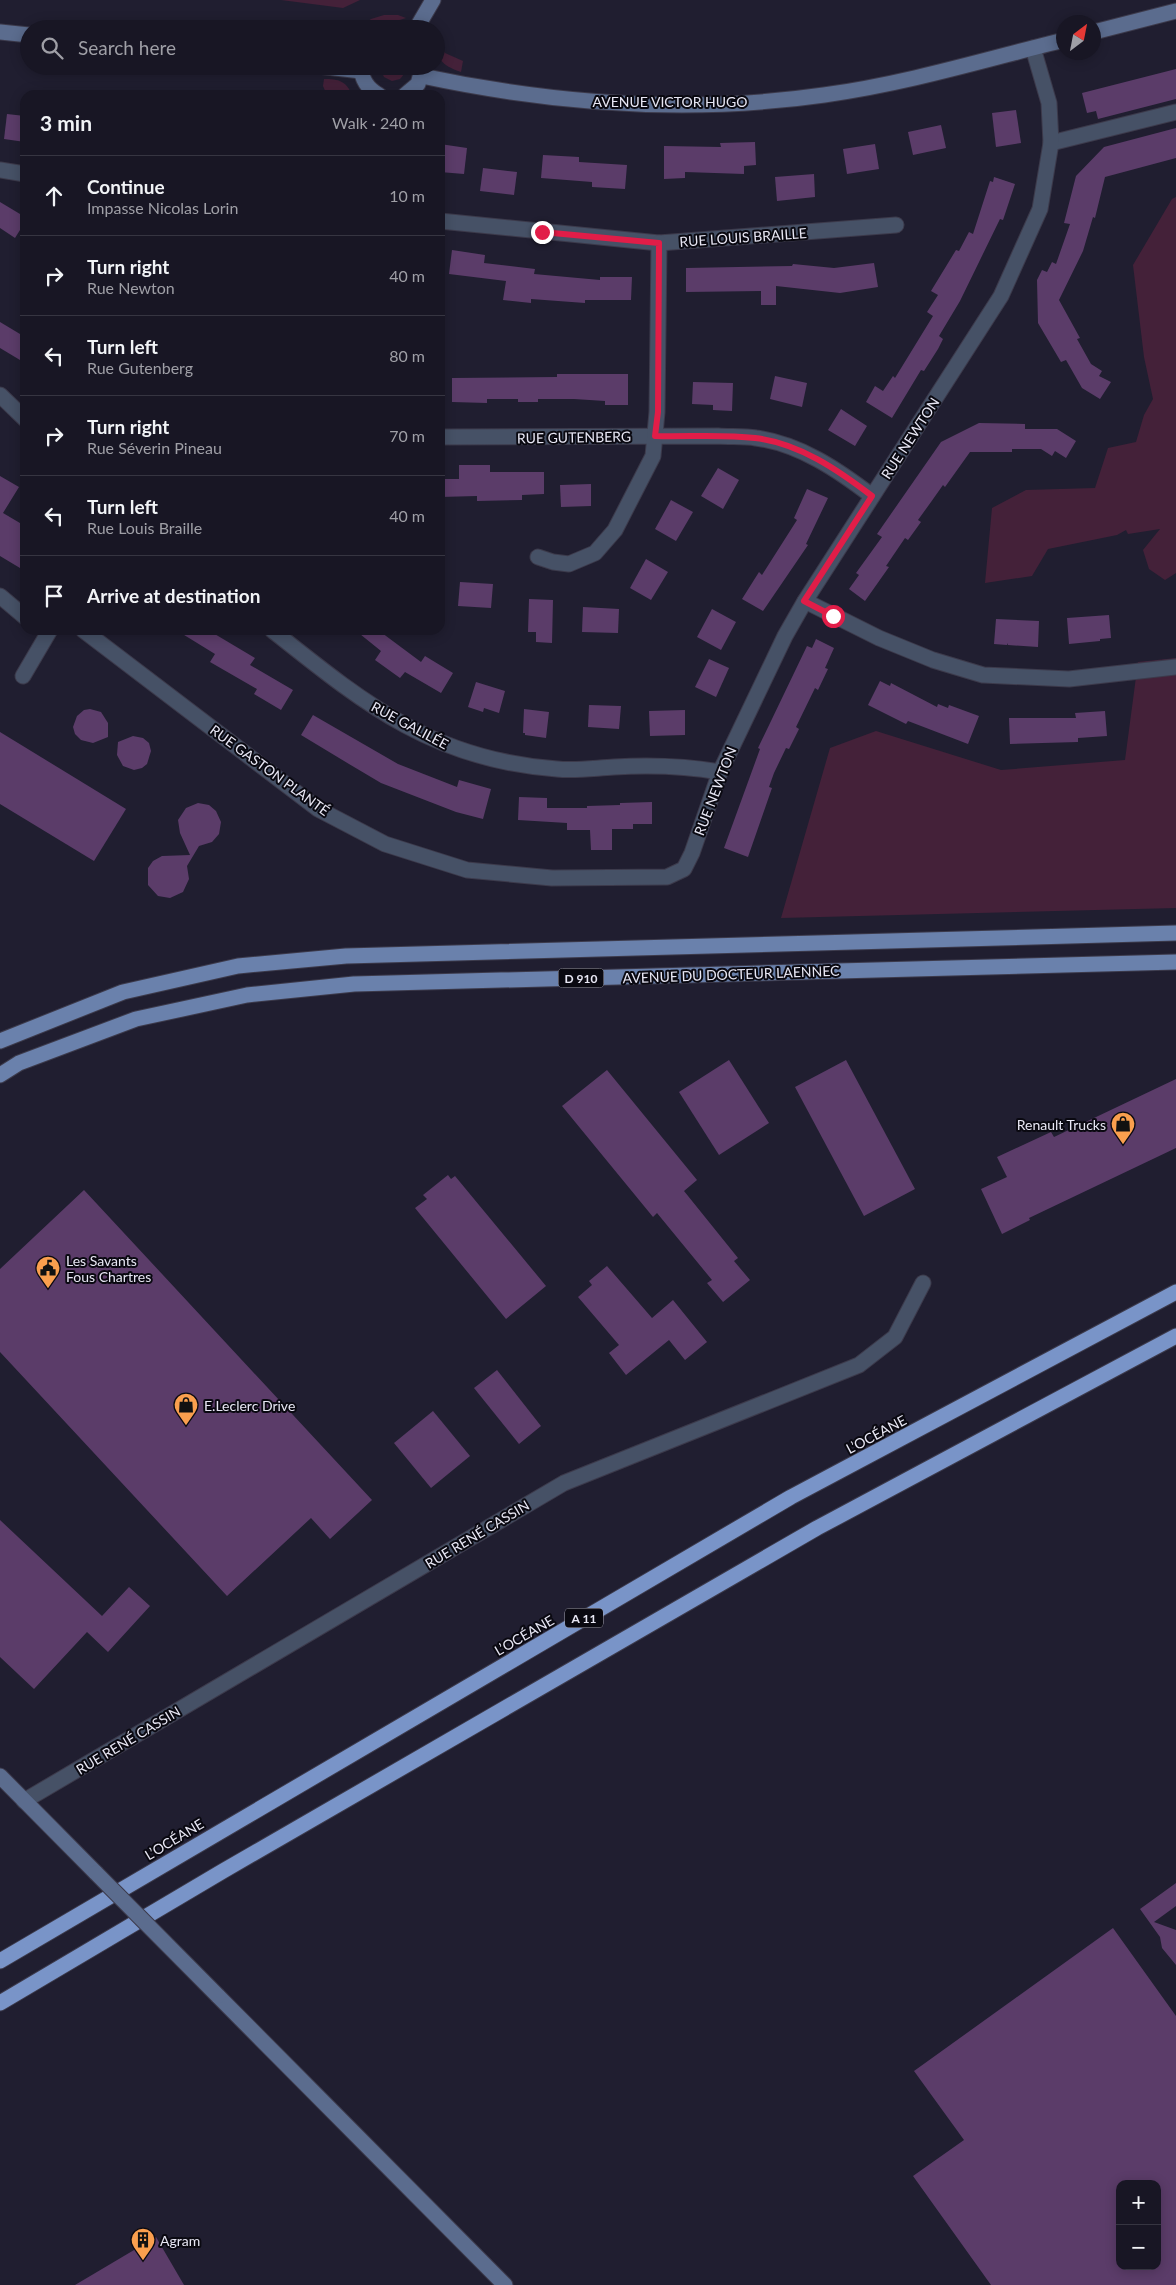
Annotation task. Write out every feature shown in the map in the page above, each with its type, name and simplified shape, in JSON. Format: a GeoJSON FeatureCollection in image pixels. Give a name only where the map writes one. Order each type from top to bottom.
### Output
{"type":"FeatureCollection","features":[{"type":"Feature","properties":{"kind":"highway","name":"L’OCÉANE"},"geometry":{"type":"LineString","coordinates":[[0,1961],[791,1497],[1176,1292]]}},
{"type":"Feature","properties":{"kind":"highway"},"geometry":{"type":"LineString","coordinates":[[0,2003],[817,1528],[1176,1336]]}},
{"type":"Feature","properties":{"kind":"main road"},"geometry":{"type":"LineString","coordinates":[[421,20],[433,0]]}},
{"type":"Feature","properties":{"kind":"main road"},"geometry":{"type":"LineString","coordinates":[[1101,30],[1176,11]]}},
{"type":"Feature","properties":{"kind":"main road"},"geometry":{"type":"LineString","coordinates":[[0,32],[20,34]]}},
{"type":"Feature","properties":{"kind":"main road","name":"AVENUE VICTOR HUGO"},"geometry":{"type":"LineString","coordinates":[[435,75],[466,85],[590,102],[716,104],[824,95],[918,78],[1056,42]]}},
{"type":"Feature","properties":{"kind":"main road"},"geometry":{"type":"LineString","coordinates":[[363,75],[364,80],[373,90]]}},
{"type":"Feature","properties":{"kind":"main road"},"geometry":{"type":"LineString","coordinates":[[411,90],[418,84],[421,75]]}},
{"type":"Feature","properties":{"kind":"main road","name":"AVENUE DU DOCTEUR LAENNEC"},"geometry":{"type":"LineString","coordinates":[[0,1041],[123,992],[238,966],[258,964],[356,956],[1176,932]]}},
{"type":"Feature","properties":{"kind":"main road","name":"AVENUE DU DOCTEUR LAENNEC"},"geometry":{"type":"LineString","coordinates":[[0,1075],[19,1063],[136,1019],[248,995],[354,984],[1176,962]]}},
{"type":"Feature","properties":{"kind":"main road"},"geometry":{"type":"LineString","coordinates":[[0,1776],[505,2285]]}},
{"type":"Feature","properties":{"kind":"street","name":"RUE NEWTON"},"geometry":{"type":"LineString","coordinates":[[684,869],[692,853],[720,772],[785,636],[804,601],[1001,296],[1040,209],[1051,143],[1049,103],[1032,48]]}},
{"type":"Feature","properties":{"kind":"street"},"geometry":{"type":"LineString","coordinates":[[1051,143],[1176,112]]}},
{"type":"Feature","properties":{"kind":"street"},"geometry":{"type":"LineString","coordinates":[[0,170],[20,173]]}},
{"type":"Feature","properties":{"kind":"street","name":"RUE LOUIS BRAILLE"},"geometry":{"type":"LineString","coordinates":[[445,222],[659,243],[896,225]]}},
{"type":"Feature","properties":{"kind":"street"},"geometry":{"type":"LineString","coordinates":[[538,557],[568,564],[595,553],[606,542],[654,456],[658,412],[659,243]]}},
{"type":"Feature","properties":{"kind":"street"},"geometry":{"type":"LineString","coordinates":[[0,395],[20,414]]}},
{"type":"Feature","properties":{"kind":"street","name":"RUE GUTENBERG"},"geometry":{"type":"LineString","coordinates":[[445,437],[655,436],[757,438],[782,445],[828,464],[872,496]]}},
{"type":"Feature","properties":{"kind":"street"},"geometry":{"type":"LineString","coordinates":[[0,596],[20,613]]}},
{"type":"Feature","properties":{"kind":"street"},"geometry":{"type":"LineString","coordinates":[[804,601],[888,642],[933,660],[984,675],[1069,679],[1176,667]]}},
{"type":"Feature","properties":{"kind":"street"},"geometry":{"type":"LineString","coordinates":[[23,676],[47,635]]}},
{"type":"Feature","properties":{"kind":"street","name":"RUE GASTON PLANTÉ"},"geometry":{"type":"LineString","coordinates":[[90,635],[318,809],[385,844],[466,870],[552,878],[667,877],[684,869]]}},
{"type":"Feature","properties":{"kind":"street","name":"RUE GALILÉE"},"geometry":{"type":"LineString","coordinates":[[278,635],[341,685],[378,710],[416,732],[453,748],[494,761],[558,769],[692,767],[720,772]]}},
{"type":"Feature","properties":{"kind":"street","name":"RUE RENÉ CASSIN"},"geometry":{"type":"LineString","coordinates":[[24,1801],[564,1483],[859,1365],[895,1337],[923,1283]]}},
{"type":"Feature","properties":{"kind":"shaded area"},"geometry":{"type":"Polygon","coordinates":[[[281,0],[360,0],[343,8],[281,0]]]}},
{"type":"Feature","properties":{"kind":"shaded area"},"geometry":{"type":"Polygon","coordinates":[[[384,15],[398,15],[406,18],[400,20],[370,20],[384,15]]]}},
{"type":"Feature","properties":{"kind":"shaded area"},"geometry":{"type":"Polygon","coordinates":[[[445,53],[463,61],[461,72],[445,65],[445,53]]]}},
{"type":"Feature","properties":{"kind":"shaded area"},"geometry":{"type":"Polygon","coordinates":[[[383,75],[403,75],[400,79],[392,81],[383,75]]]}},
{"type":"Feature","properties":{"kind":"shaded area"},"geometry":{"type":"Polygon","coordinates":[[[324,79],[334,80],[344,84],[349,90],[325,90],[324,79]]]}},
{"type":"Feature","properties":{"kind":"shaded area"},"geometry":{"type":"Polygon","coordinates":[[[1176,197],[1176,573],[1165,580],[1149,569],[1143,550],[1160,529],[1128,534],[1126,530],[1117,535],[1048,549],[1032,576],[985,583],[992,508],[1026,490],[1095,488],[1108,448],[1136,442],[1144,415],[1153,399],[1144,357],[1133,265],[1172,199],[1176,197]]]}},
{"type":"Feature","properties":{"kind":"shaded area"},"geometry":{"type":"Polygon","coordinates":[[[1176,658],[1176,908],[781,918],[830,748],[876,731],[1001,770],[1125,760],[1138,662],[1176,658]]]}},
{"type":"Feature","properties":{"kind":"building"},"geometry":{"type":"Polygon","coordinates":[[[1176,69],[1176,99],[1098,119],[1096,111],[1087,113],[1082,93],[1176,69]]]}},
{"type":"Feature","properties":{"kind":"building"},"geometry":{"type":"Polygon","coordinates":[[[1016,110],[1021,143],[996,147],[992,113],[1016,110]]]}},
{"type":"Feature","properties":{"kind":"building"},"geometry":{"type":"Polygon","coordinates":[[[7,114],[20,115],[20,141],[4,139],[7,114]]]}},
{"type":"Feature","properties":{"kind":"building"},"geometry":{"type":"Polygon","coordinates":[[[941,125],[946,148],[913,155],[908,132],[941,125]]]}},
{"type":"Feature","properties":{"kind":"building"},"geometry":{"type":"Polygon","coordinates":[[[1176,128],[1176,158],[1105,177],[1095,218],[1093,217],[1083,251],[1059,300],[1080,338],[1077,339],[1091,364],[1102,371],[1099,376],[1111,382],[1100,399],[1082,388],[1066,360],[1061,362],[1038,323],[1037,280],[1042,270],[1047,272],[1052,262],[1056,264],[1070,224],[1064,223],[1076,176],[1104,147],[1176,128]]]}},
{"type":"Feature","properties":{"kind":"building"},"geometry":{"type":"Polygon","coordinates":[[[755,142],[756,165],[744,166],[744,174],[685,172],[685,178],[664,179],[664,146],[721,147],[720,143],[755,142]]]}},
{"type":"Feature","properties":{"kind":"building"},"geometry":{"type":"Polygon","coordinates":[[[875,144],[879,169],[847,174],[843,149],[875,144]]]}},
{"type":"Feature","properties":{"kind":"building"},"geometry":{"type":"Polygon","coordinates":[[[445,145],[467,148],[464,174],[445,172],[445,145]]]}},
{"type":"Feature","properties":{"kind":"building"},"geometry":{"type":"Polygon","coordinates":[[[543,155],[579,157],[579,162],[627,165],[625,189],[592,187],[592,182],[541,178],[543,155]]]}},
{"type":"Feature","properties":{"kind":"building"},"geometry":{"type":"Polygon","coordinates":[[[483,168],[517,172],[514,195],[480,191],[483,168]]]}},
{"type":"Feature","properties":{"kind":"building"},"geometry":{"type":"Polygon","coordinates":[[[814,174],[815,197],[777,201],[775,177],[814,174]]]}},
{"type":"Feature","properties":{"kind":"building"},"geometry":{"type":"Polygon","coordinates":[[[994,177],[1015,184],[1003,220],[1000,219],[960,301],[939,336],[943,339],[938,349],[924,371],[921,370],[892,418],[866,402],[875,386],[883,391],[893,376],[895,378],[933,316],[927,312],[938,295],[931,291],[956,250],[959,251],[969,232],[973,234],[990,181],[993,182],[994,177]]]}},
{"type":"Feature","properties":{"kind":"building"},"geometry":{"type":"Polygon","coordinates":[[[0,202],[20,214],[20,230],[15,238],[0,228],[0,202]]]}},
{"type":"Feature","properties":{"kind":"building"},"geometry":{"type":"Polygon","coordinates":[[[452,250],[485,255],[484,263],[535,269],[534,274],[600,280],[600,277],[632,277],[631,300],[585,300],[585,303],[531,299],[531,303],[503,300],[506,281],[449,274],[452,250]]]}},
{"type":"Feature","properties":{"kind":"building"},"geometry":{"type":"Polygon","coordinates":[[[874,263],[878,287],[840,293],[776,286],[776,305],[761,305],[761,291],[686,292],[686,268],[792,266],[793,264],[834,268],[874,263]]]}},
{"type":"Feature","properties":{"kind":"building"},"geometry":{"type":"Polygon","coordinates":[[[0,322],[20,334],[20,360],[0,348],[0,322]]]}},
{"type":"Feature","properties":{"kind":"building"},"geometry":{"type":"Polygon","coordinates":[[[557,374],[628,374],[628,405],[605,405],[605,401],[574,399],[538,399],[538,402],[518,402],[518,399],[487,399],[487,403],[452,402],[452,378],[557,377],[557,374]]]}},
{"type":"Feature","properties":{"kind":"building"},"geometry":{"type":"Polygon","coordinates":[[[775,376],[807,383],[802,407],[770,399],[775,376]]]}},
{"type":"Feature","properties":{"kind":"building"},"geometry":{"type":"Polygon","coordinates":[[[693,382],[733,383],[732,411],[713,410],[713,405],[692,404],[693,382]]]}},
{"type":"Feature","properties":{"kind":"building"},"geometry":{"type":"Polygon","coordinates":[[[841,409],[867,426],[855,446],[828,430],[841,409]]]}},
{"type":"Feature","properties":{"kind":"building"},"geometry":{"type":"Polygon","coordinates":[[[979,423],[1025,424],[1025,429],[1057,429],[1076,441],[1066,458],[1055,451],[1052,456],[1041,449],[1012,449],[1012,452],[970,452],[918,520],[921,522],[908,540],[905,538],[886,566],[889,567],[865,601],[849,589],[859,575],[856,573],[882,537],[877,534],[941,442],[979,423]]]}},
{"type":"Feature","properties":{"kind":"building"},"geometry":{"type":"Polygon","coordinates":[[[459,465],[490,465],[490,472],[544,472],[544,494],[522,495],[522,500],[477,501],[477,496],[445,497],[445,479],[459,479],[459,465]]]}},
{"type":"Feature","properties":{"kind":"building"},"geometry":{"type":"Polygon","coordinates":[[[718,468],[739,480],[723,509],[701,496],[718,468]]]}},
{"type":"Feature","properties":{"kind":"building"},"geometry":{"type":"Polygon","coordinates":[[[0,476],[19,487],[3,513],[20,523],[20,568],[0,556],[0,476]]]}},
{"type":"Feature","properties":{"kind":"building"},"geometry":{"type":"Polygon","coordinates":[[[591,484],[591,506],[561,507],[560,485],[591,484]]]}},
{"type":"Feature","properties":{"kind":"building"},"geometry":{"type":"Polygon","coordinates":[[[807,489],[828,498],[806,544],[808,545],[763,611],[742,599],[759,572],[762,575],[797,520],[794,518],[807,489]]]}},
{"type":"Feature","properties":{"kind":"building"},"geometry":{"type":"Polygon","coordinates":[[[671,500],[693,512],[676,541],[655,529],[671,500]]]}},
{"type":"Feature","properties":{"kind":"building"},"geometry":{"type":"Polygon","coordinates":[[[646,559],[668,572],[651,600],[630,588],[646,559]]]}},
{"type":"Feature","properties":{"kind":"building"},"geometry":{"type":"Polygon","coordinates":[[[460,582],[493,584],[491,608],[458,606],[460,582]]]}},
{"type":"Feature","properties":{"kind":"building"},"geometry":{"type":"Polygon","coordinates":[[[529,599],[553,600],[552,643],[536,642],[536,632],[528,632],[529,599]]]}},
{"type":"Feature","properties":{"kind":"building"},"geometry":{"type":"Polygon","coordinates":[[[583,607],[619,609],[618,633],[582,632],[583,607]]]}},
{"type":"Feature","properties":{"kind":"building"},"geometry":{"type":"Polygon","coordinates":[[[712,609],[736,622],[721,650],[697,637],[712,609]]]}},
{"type":"Feature","properties":{"kind":"building"},"geometry":{"type":"Polygon","coordinates":[[[1109,615],[1111,638],[1069,644],[1067,618],[1109,615]]]}},
{"type":"Feature","properties":{"kind":"building"},"geometry":{"type":"Polygon","coordinates":[[[996,619],[1039,621],[1038,647],[1008,645],[1008,643],[1007,645],[994,644],[996,619]]]}},
{"type":"Feature","properties":{"kind":"building"},"geometry":{"type":"Polygon","coordinates":[[[184,635],[216,635],[255,658],[250,665],[293,690],[281,710],[254,694],[257,689],[210,662],[215,654],[184,635]]]}},
{"type":"Feature","properties":{"kind":"building"},"geometry":{"type":"Polygon","coordinates":[[[361,635],[385,635],[421,662],[425,656],[453,673],[441,693],[405,672],[400,678],[375,660],[381,651],[361,635]]]}},
{"type":"Feature","properties":{"kind":"building"},"geometry":{"type":"Polygon","coordinates":[[[816,639],[834,648],[825,668],[828,669],[818,690],[815,688],[796,727],[799,729],[789,749],[786,748],[774,773],[769,787],[772,788],[748,857],[724,848],[760,749],[758,748],[807,646],[812,648],[816,639]]]}},
{"type":"Feature","properties":{"kind":"building"},"geometry":{"type":"Polygon","coordinates":[[[709,659],[729,668],[716,697],[695,687],[709,659]]]}},
{"type":"Feature","properties":{"kind":"building"},"geometry":{"type":"Polygon","coordinates":[[[880,681],[890,686],[891,683],[937,707],[938,704],[948,708],[949,705],[979,716],[968,744],[908,721],[906,724],[868,705],[880,681]]]}},
{"type":"Feature","properties":{"kind":"building"},"geometry":{"type":"Polygon","coordinates":[[[476,682],[505,691],[499,713],[484,708],[483,712],[468,707],[476,682]]]}},
{"type":"Feature","properties":{"kind":"building"},"geometry":{"type":"Polygon","coordinates":[[[589,705],[621,706],[619,729],[588,727],[589,705]]]}},
{"type":"Feature","properties":{"kind":"building"},"geometry":{"type":"Polygon","coordinates":[[[90,709],[101,712],[108,723],[108,737],[93,743],[81,740],[75,734],[73,727],[77,716],[84,710],[90,709]]]}},
{"type":"Feature","properties":{"kind":"building"},"geometry":{"type":"Polygon","coordinates":[[[524,709],[549,712],[546,738],[525,735],[523,733],[524,709]]]}},
{"type":"Feature","properties":{"kind":"building"},"geometry":{"type":"Polygon","coordinates":[[[685,710],[685,735],[650,736],[649,711],[685,710]]]}},
{"type":"Feature","properties":{"kind":"building"},"geometry":{"type":"Polygon","coordinates":[[[1105,711],[1107,736],[1078,738],[1078,742],[1010,744],[1009,718],[1076,718],[1075,713],[1105,711]]]}},
{"type":"Feature","properties":{"kind":"building"},"geometry":{"type":"Polygon","coordinates":[[[313,715],[398,764],[457,787],[459,780],[491,789],[483,819],[456,812],[381,783],[301,735],[313,715]]]}},
{"type":"Feature","properties":{"kind":"building"},"geometry":{"type":"Polygon","coordinates":[[[0,732],[126,809],[94,861],[0,804],[0,732]]]}},
{"type":"Feature","properties":{"kind":"building"},"geometry":{"type":"Polygon","coordinates":[[[133,736],[143,738],[149,743],[151,751],[147,764],[142,768],[134,770],[123,766],[117,755],[118,742],[133,736]]]}},
{"type":"Feature","properties":{"kind":"building"},"geometry":{"type":"Polygon","coordinates":[[[519,797],[547,798],[547,808],[587,808],[587,806],[652,802],[652,824],[633,824],[633,829],[612,829],[612,850],[591,850],[590,830],[567,830],[567,823],[518,820],[519,797]]]}},
{"type":"Feature","properties":{"kind":"building"},"geometry":{"type":"Polygon","coordinates":[[[198,803],[209,805],[216,811],[221,822],[219,834],[212,842],[199,846],[187,866],[189,879],[183,892],[170,898],[158,896],[148,885],[148,868],[153,861],[162,856],[190,855],[180,833],[178,820],[186,808],[198,803]]]}},
{"type":"Feature","properties":{"kind":"building"},"geometry":{"type":"Polygon","coordinates":[[[729,1060],[769,1123],[719,1155],[679,1092],[729,1060]]]}},
{"type":"Feature","properties":{"kind":"building"},"geometry":{"type":"Polygon","coordinates":[[[846,1060],[915,1189],[864,1216],[795,1087],[846,1060]]]}},
{"type":"Feature","properties":{"kind":"building"},"geometry":{"type":"Polygon","coordinates":[[[607,1070],[697,1180],[684,1191],[738,1258],[734,1261],[750,1280],[723,1302],[707,1283],[712,1280],[657,1213],[653,1217],[562,1106],[607,1070]]]}},
{"type":"Feature","properties":{"kind":"building"},"geometry":{"type":"Polygon","coordinates":[[[1176,1079],[1176,1148],[1029,1218],[1030,1220],[1002,1234],[981,1189],[1007,1177],[997,1157],[1051,1132],[1054,1137],[1176,1079]]]}},
{"type":"Feature","properties":{"kind":"building"},"geometry":{"type":"Polygon","coordinates":[[[448,1175],[451,1179],[455,1176],[546,1286],[506,1319],[415,1208],[427,1199],[423,1195],[448,1175]]]}},
{"type":"Feature","properties":{"kind":"building","name":"E.Leclerc Drive"},"geometry":{"type":"Polygon","coordinates":[[[84,1190],[372,1500],[330,1539],[311,1518],[227,1596],[0,1352],[0,1269],[84,1190]]]}},
{"type":"Feature","properties":{"kind":"building"},"geometry":{"type":"Polygon","coordinates":[[[607,1266],[652,1318],[673,1300],[707,1342],[685,1360],[669,1340],[626,1375],[609,1353],[619,1345],[578,1297],[592,1285],[589,1281],[607,1266]]]}},
{"type":"Feature","properties":{"kind":"building"},"geometry":{"type":"Polygon","coordinates":[[[497,1370],[541,1426],[519,1444],[474,1388],[497,1370]]]}},
{"type":"Feature","properties":{"kind":"building"},"geometry":{"type":"Polygon","coordinates":[[[433,1411],[470,1456],[431,1488],[394,1443],[433,1411]]]}},
{"type":"Feature","properties":{"kind":"building"},"geometry":{"type":"Polygon","coordinates":[[[0,1520],[102,1616],[129,1587],[150,1606],[108,1652],[87,1632],[34,1689],[0,1657],[0,1520]]]}},
{"type":"Feature","properties":{"kind":"building"},"geometry":{"type":"Polygon","coordinates":[[[1176,1883],[1176,1906],[1154,1922],[1176,1930],[1176,1965],[1162,1948],[1160,1937],[1140,1909],[1176,1883]]]}},
{"type":"Feature","properties":{"kind":"building"},"geometry":{"type":"Polygon","coordinates":[[[1113,1928],[1176,2016],[1176,2285],[991,2285],[913,2176],[964,2140],[914,2071],[1113,1928]]]}},
{"type":"Feature","properties":{"kind":"building","name":"Agram"},"geometry":{"type":"Polygon","coordinates":[[[156,2237],[184,2285],[75,2285],[156,2237]]]}},
{"type":"Feature","properties":{"kind":"place","name":"Renault Trucks"},"geometry":{"type":"Point","coordinates":[1123,1145]}},
{"type":"Feature","properties":{"kind":"place","name":"Les Savants Fous Chartres"},"geometry":{"type":"Point","coordinates":[48,1289]}},
{"type":"Feature","properties":{"kind":"place","name":"E.Leclerc Drive"},"geometry":{"type":"Point","coordinates":[186,1426]}},
{"type":"Feature","properties":{"kind":"place","name":"Agram"},"geometry":{"type":"Point","coordinates":[143,2261]}},
{"type":"Feature","properties":{"kind":"route"},"geometry":{"type":"LineString","coordinates":[[542,232],[659,243],[658,412],[655,436],[757,438],[782,445],[828,464],[872,496],[804,601],[833,616]]}}]}
